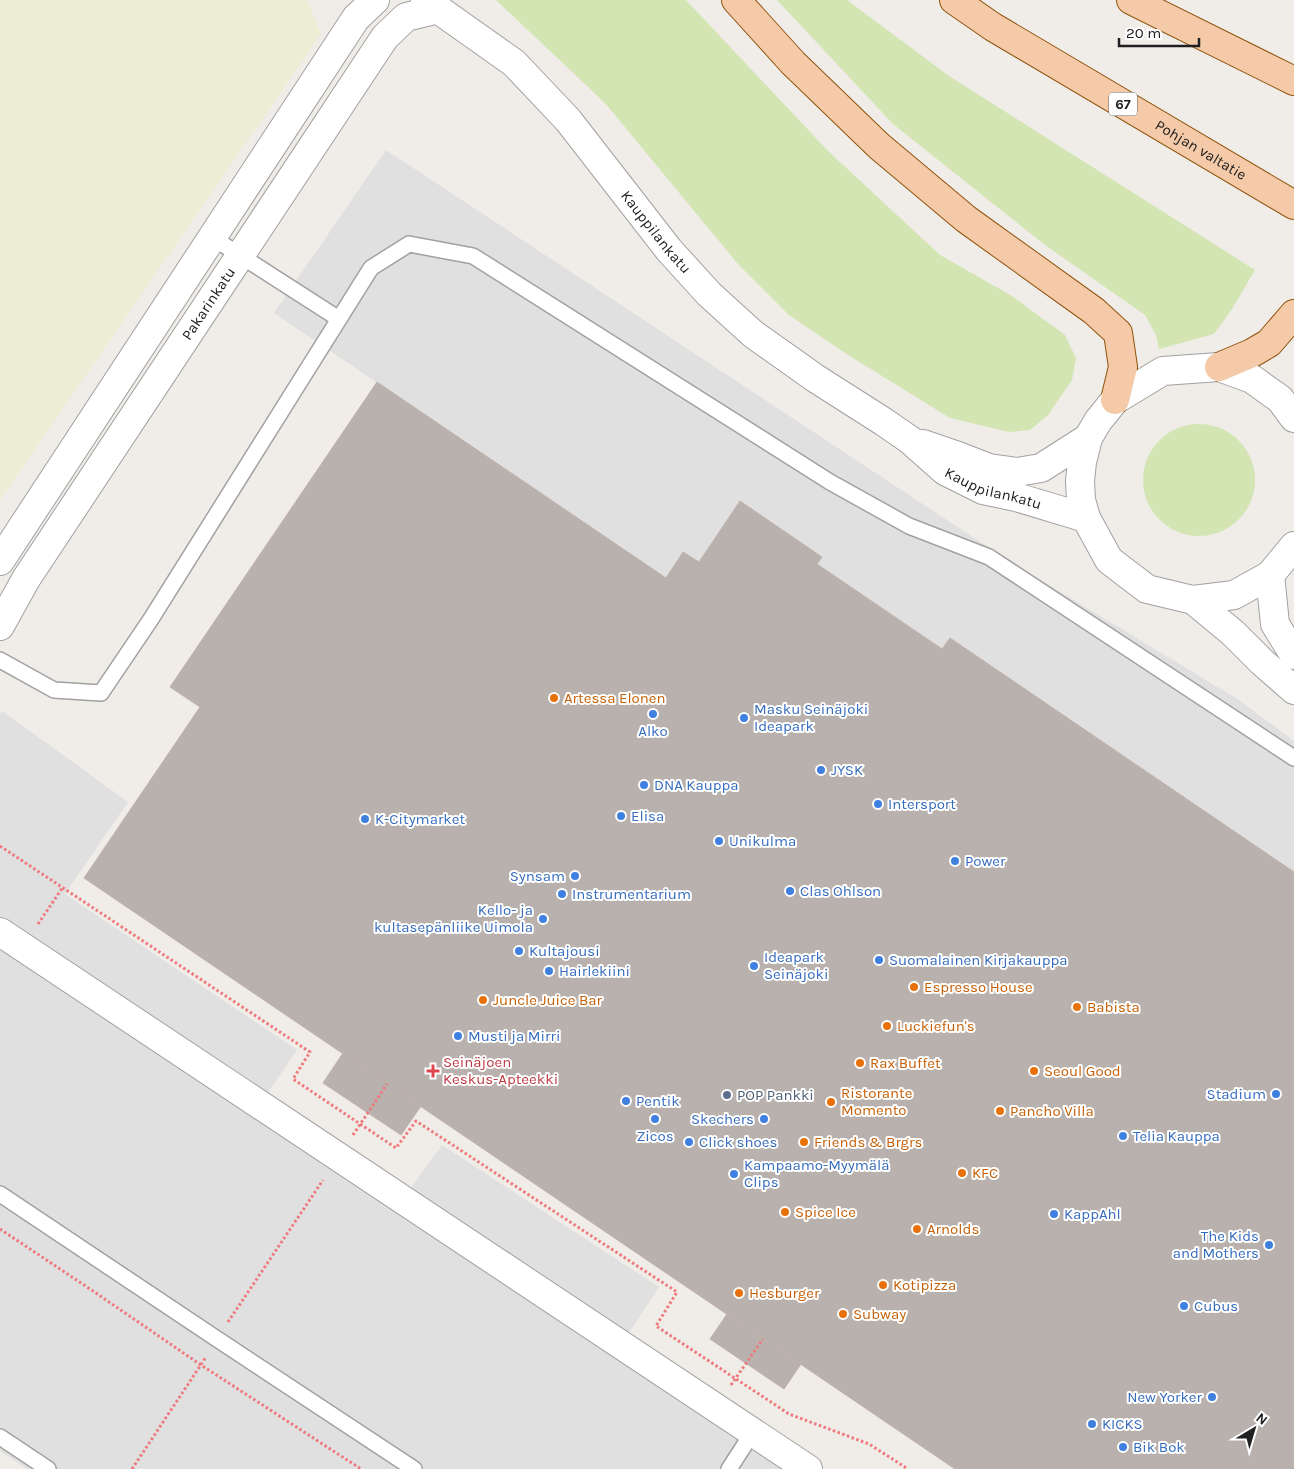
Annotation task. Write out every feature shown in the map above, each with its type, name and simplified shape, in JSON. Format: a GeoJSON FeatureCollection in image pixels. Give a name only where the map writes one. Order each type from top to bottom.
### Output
{"type":"FeatureCollection","features":[{"type":"Feature","properties":{"kind":"main road"},"geometry":{"type":"LineString","coordinates":[[736,0],[793,63],[879,146],[966,219],[1094,312],[1118,333],[1123,368],[1115,400]]}},
{"type":"Feature","properties":{"kind":"main road","name":"Pohjan valtatie"},"geometry":{"type":"LineString","coordinates":[[954,0],[993,27],[1294,205]]}},
{"type":"Feature","properties":{"kind":"main road"},"geometry":{"type":"LineString","coordinates":[[1131,0],[1294,81]]}},
{"type":"Feature","properties":{"kind":"main road"},"geometry":{"type":"LineString","coordinates":[[1219,367],[1252,353],[1269,343],[1294,314]]}},
{"type":"Feature","properties":{"kind":"street"},"geometry":{"type":"LineString","coordinates":[[0,561],[356,18],[375,0]]}},
{"type":"Feature","properties":{"kind":"street","name":"Pakarinkatu"},"geometry":{"type":"LineString","coordinates":[[0,626],[26,579],[384,37],[406,17],[432,4]]}},
{"type":"Feature","properties":{"kind":"street","name":"Kauppilankatu"},"geometry":{"type":"LineString","coordinates":[[432,4],[514,63],[528,77],[568,120],[669,250],[709,294],[753,334],[910,440],[945,471],[982,490],[1086,518]]}},
{"type":"Feature","properties":{"kind":"street"},"geometry":{"type":"LineString","coordinates":[[1294,418],[1280,399],[1252,379],[1219,367],[1163,371],[1115,400],[1098,421],[1088,438],[1082,462],[1080,481],[1086,518],[1109,560],[1147,589],[1193,600],[1234,594],[1270,576],[1294,546]]}},
{"type":"Feature","properties":{"kind":"street","name":"Kauppilankatu"},"geometry":{"type":"LineString","coordinates":[[910,440],[988,468],[1017,472],[1041,468],[1088,438]]}},
{"type":"Feature","properties":{"kind":"street"},"geometry":{"type":"LineString","coordinates":[[1270,576],[1275,624],[1294,655]]}},
{"type":"Feature","properties":{"kind":"street"},"geometry":{"type":"LineString","coordinates":[[1193,600],[1233,632],[1262,662],[1294,690]]}},
{"type":"Feature","properties":{"kind":"street"},"geometry":{"type":"LineString","coordinates":[[0,932],[808,1469]]}},
{"type":"Feature","properties":{"kind":"lane"},"geometry":{"type":"LineString","coordinates":[[213,238],[339,320]]}},
{"type":"Feature","properties":{"kind":"lane"},"geometry":{"type":"LineString","coordinates":[[0,660],[54,690],[101,693],[156,610],[371,268],[409,244],[473,256],[830,482],[909,526],[989,557],[1294,758]]}},
{"type":"Feature","properties":{"kind":"lane"},"geometry":{"type":"LineString","coordinates":[[0,1194],[217,1340],[414,1469]]}},
{"type":"Feature","properties":{"kind":"lane"},"geometry":{"type":"LineString","coordinates":[[729,1469],[753,1432]]}},
{"type":"Feature","properties":{"kind":"lane"},"geometry":{"type":"LineString","coordinates":[[0,1437],[48,1469]]}},
{"type":"Feature","properties":{"kind":"path"},"geometry":{"type":"LineString","coordinates":[[0,846],[310,1052],[293,1079],[396,1148],[416,1120],[677,1292],[656,1326],[789,1414],[870,1444],[908,1469]]}},
{"type":"Feature","properties":{"kind":"path"},"geometry":{"type":"LineString","coordinates":[[132,1469],[338,1156],[388,1084]]}},
{"type":"Feature","properties":{"kind":"path"},"geometry":{"type":"LineString","coordinates":[[0,1229],[361,1469]]}},
{"type":"Feature","properties":{"kind":"path"},"geometry":{"type":"LineString","coordinates":[[716,1408],[763,1338]]}},
{"type":"Feature","properties":{"kind":"green space"},"geometry":{"type":"Polygon","coordinates":[[[0,0],[307,0],[321,34],[0,500],[0,0]]]}},
{"type":"Feature","properties":{"kind":"green space"},"geometry":{"type":"Polygon","coordinates":[[[496,0],[686,0],[828,151],[940,255],[1012,296],[1065,335],[1076,358],[1072,380],[1048,415],[1030,430],[1009,432],[950,418],[845,353],[789,315],[738,264],[605,103],[496,0]]]}},
{"type":"Feature","properties":{"kind":"green space"},"geometry":{"type":"Polygon","coordinates":[[[777,0],[847,0],[949,76],[1255,270],[1232,309],[1214,334],[1159,349],[1156,335],[1145,315],[1045,245],[893,124],[777,0]]]}},
{"type":"Feature","properties":{"kind":"green space"},"geometry":{"type":"Polygon","coordinates":[[[1199,424],[1221,428],[1239,440],[1251,458],[1255,480],[1251,502],[1239,520],[1221,532],[1199,536],[1177,532],[1159,520],[1147,502],[1143,480],[1147,458],[1159,440],[1177,428],[1199,424]]]}},
{"type":"Feature","properties":{"kind":"shaded area"},"geometry":{"type":"Polygon","coordinates":[[[386,150],[1006,559],[1239,700],[1294,741],[1294,872],[950,638],[942,649],[817,564],[822,557],[740,502],[699,562],[683,552],[666,578],[274,313],[386,150]]]}},
{"type":"Feature","properties":{"kind":"shaded area"},"geometry":{"type":"Polygon","coordinates":[[[2,711],[128,802],[65,894],[297,1050],[268,1092],[411,1188],[442,1145],[659,1287],[615,1354],[788,1469],[27,1469],[0,1451],[0,715],[2,711]]]}},
{"type":"Feature","properties":{"kind":"building","name":"Ideapark Seinäjoki"},"geometry":{"type":"Polygon","coordinates":[[[377,382],[666,578],[683,552],[699,562],[740,501],[822,557],[817,564],[942,649],[950,638],[1294,872],[1294,1469],[955,1469],[84,878],[200,707],[170,687],[377,382]]]}},
{"type":"Feature","properties":{"kind":"building"},"geometry":{"type":"Polygon","coordinates":[[[343,1053],[421,1106],[401,1135],[323,1083],[343,1053]]]}},
{"type":"Feature","properties":{"kind":"building"},"geometry":{"type":"Polygon","coordinates":[[[727,1314],[801,1364],[784,1389],[710,1339],[727,1314]]]}},
{"type":"Feature","properties":{"kind":"place","name":"Artessa Elonen"},"geometry":{"type":"Point","coordinates":[554,698]}},
{"type":"Feature","properties":{"kind":"place","name":"Alko"},"geometry":{"type":"Point","coordinates":[653,714]}},
{"type":"Feature","properties":{"kind":"place","name":"Masku Seinäjoki Ideapark"},"geometry":{"type":"Point","coordinates":[744,718]}},
{"type":"Feature","properties":{"kind":"place","name":"JYSK"},"geometry":{"type":"Point","coordinates":[821,770]}},
{"type":"Feature","properties":{"kind":"place","name":"DNA Kauppa"},"geometry":{"type":"Point","coordinates":[644,785]}},
{"type":"Feature","properties":{"kind":"place","name":"Intersport"},"geometry":{"type":"Point","coordinates":[878,804]}},
{"type":"Feature","properties":{"kind":"place","name":"Elisa"},"geometry":{"type":"Point","coordinates":[621,816]}},
{"type":"Feature","properties":{"kind":"place","name":"K-Citymarket"},"geometry":{"type":"Point","coordinates":[365,819]}},
{"type":"Feature","properties":{"kind":"place","name":"Unikulma"},"geometry":{"type":"Point","coordinates":[719,841]}},
{"type":"Feature","properties":{"kind":"place","name":"Power"},"geometry":{"type":"Point","coordinates":[955,861]}},
{"type":"Feature","properties":{"kind":"place","name":"Synsam"},"geometry":{"type":"Point","coordinates":[575,876]}},
{"type":"Feature","properties":{"kind":"place","name":"Clas Ohlson"},"geometry":{"type":"Point","coordinates":[790,891]}},
{"type":"Feature","properties":{"kind":"place","name":"Instrumentarium"},"geometry":{"type":"Point","coordinates":[562,894]}},
{"type":"Feature","properties":{"kind":"place","name":"Kello- ja kultasepänliike Uimola"},"geometry":{"type":"Point","coordinates":[543,919]}},
{"type":"Feature","properties":{"kind":"place","name":"Kultajousi"},"geometry":{"type":"Point","coordinates":[519,951]}},
{"type":"Feature","properties":{"kind":"place","name":"Suomalainen Kirjakauppa"},"geometry":{"type":"Point","coordinates":[879,960]}},
{"type":"Feature","properties":{"kind":"place","name":"Ideapark Seinäjoki"},"geometry":{"type":"Point","coordinates":[754,966]}},
{"type":"Feature","properties":{"kind":"place","name":"Hairlekiini"},"geometry":{"type":"Point","coordinates":[549,971]}},
{"type":"Feature","properties":{"kind":"place","name":"Espresso House"},"geometry":{"type":"Point","coordinates":[914,987]}},
{"type":"Feature","properties":{"kind":"place","name":"Juncle Juice Bar"},"geometry":{"type":"Point","coordinates":[483,1000]}},
{"type":"Feature","properties":{"kind":"place","name":"Babista"},"geometry":{"type":"Point","coordinates":[1077,1007]}},
{"type":"Feature","properties":{"kind":"place","name":"Luckiefun's"},"geometry":{"type":"Point","coordinates":[887,1026]}},
{"type":"Feature","properties":{"kind":"place","name":"Musti ja Mirri"},"geometry":{"type":"Point","coordinates":[458,1036]}},
{"type":"Feature","properties":{"kind":"place","name":"Rax Buffet"},"geometry":{"type":"Point","coordinates":[860,1063]}},
{"type":"Feature","properties":{"kind":"place","name":"Seinäjoen Keskus-Apteekki"},"geometry":{"type":"Point","coordinates":[433,1071]}},
{"type":"Feature","properties":{"kind":"place","name":"Seoul Good"},"geometry":{"type":"Point","coordinates":[1034,1071]}},
{"type":"Feature","properties":{"kind":"place","name":"Stadium"},"geometry":{"type":"Point","coordinates":[1276,1094]}},
{"type":"Feature","properties":{"kind":"place","name":"POP Pankki"},"geometry":{"type":"Point","coordinates":[727,1095]}},
{"type":"Feature","properties":{"kind":"place","name":"Pentik"},"geometry":{"type":"Point","coordinates":[626,1101]}},
{"type":"Feature","properties":{"kind":"place","name":"Ristorante Momento"},"geometry":{"type":"Point","coordinates":[831,1102]}},
{"type":"Feature","properties":{"kind":"place","name":"Pancho Villa"},"geometry":{"type":"Point","coordinates":[1000,1111]}},
{"type":"Feature","properties":{"kind":"place","name":"Zicos"},"geometry":{"type":"Point","coordinates":[655,1119]}},
{"type":"Feature","properties":{"kind":"place","name":"Skechers"},"geometry":{"type":"Point","coordinates":[764,1119]}},
{"type":"Feature","properties":{"kind":"place","name":"Telia Kauppa"},"geometry":{"type":"Point","coordinates":[1123,1136]}},
{"type":"Feature","properties":{"kind":"place","name":"Click shoes"},"geometry":{"type":"Point","coordinates":[689,1142]}},
{"type":"Feature","properties":{"kind":"place","name":"Friends & Brgrs"},"geometry":{"type":"Point","coordinates":[804,1142]}},
{"type":"Feature","properties":{"kind":"place","name":"KFC"},"geometry":{"type":"Point","coordinates":[962,1173]}},
{"type":"Feature","properties":{"kind":"place","name":"Kampaamo-Myymälä Clips"},"geometry":{"type":"Point","coordinates":[734,1174]}},
{"type":"Feature","properties":{"kind":"place","name":"Spice Ice"},"geometry":{"type":"Point","coordinates":[785,1212]}},
{"type":"Feature","properties":{"kind":"place","name":"KappAhl"},"geometry":{"type":"Point","coordinates":[1054,1214]}},
{"type":"Feature","properties":{"kind":"place","name":"Arnolds"},"geometry":{"type":"Point","coordinates":[917,1229]}},
{"type":"Feature","properties":{"kind":"place","name":"The Kids and Mothers"},"geometry":{"type":"Point","coordinates":[1269,1245]}},
{"type":"Feature","properties":{"kind":"place","name":"Kotipizza"},"geometry":{"type":"Point","coordinates":[883,1285]}},
{"type":"Feature","properties":{"kind":"place","name":"Hesburger"},"geometry":{"type":"Point","coordinates":[739,1293]}},
{"type":"Feature","properties":{"kind":"place","name":"Cubus"},"geometry":{"type":"Point","coordinates":[1184,1306]}},
{"type":"Feature","properties":{"kind":"place","name":"Subway"},"geometry":{"type":"Point","coordinates":[843,1314]}},
{"type":"Feature","properties":{"kind":"place","name":"New Yorker"},"geometry":{"type":"Point","coordinates":[1212,1397]}},
{"type":"Feature","properties":{"kind":"place","name":"KICKS"},"geometry":{"type":"Point","coordinates":[1092,1424]}},
{"type":"Feature","properties":{"kind":"place","name":"Bik Bok"},"geometry":{"type":"Point","coordinates":[1123,1447]}}]}
